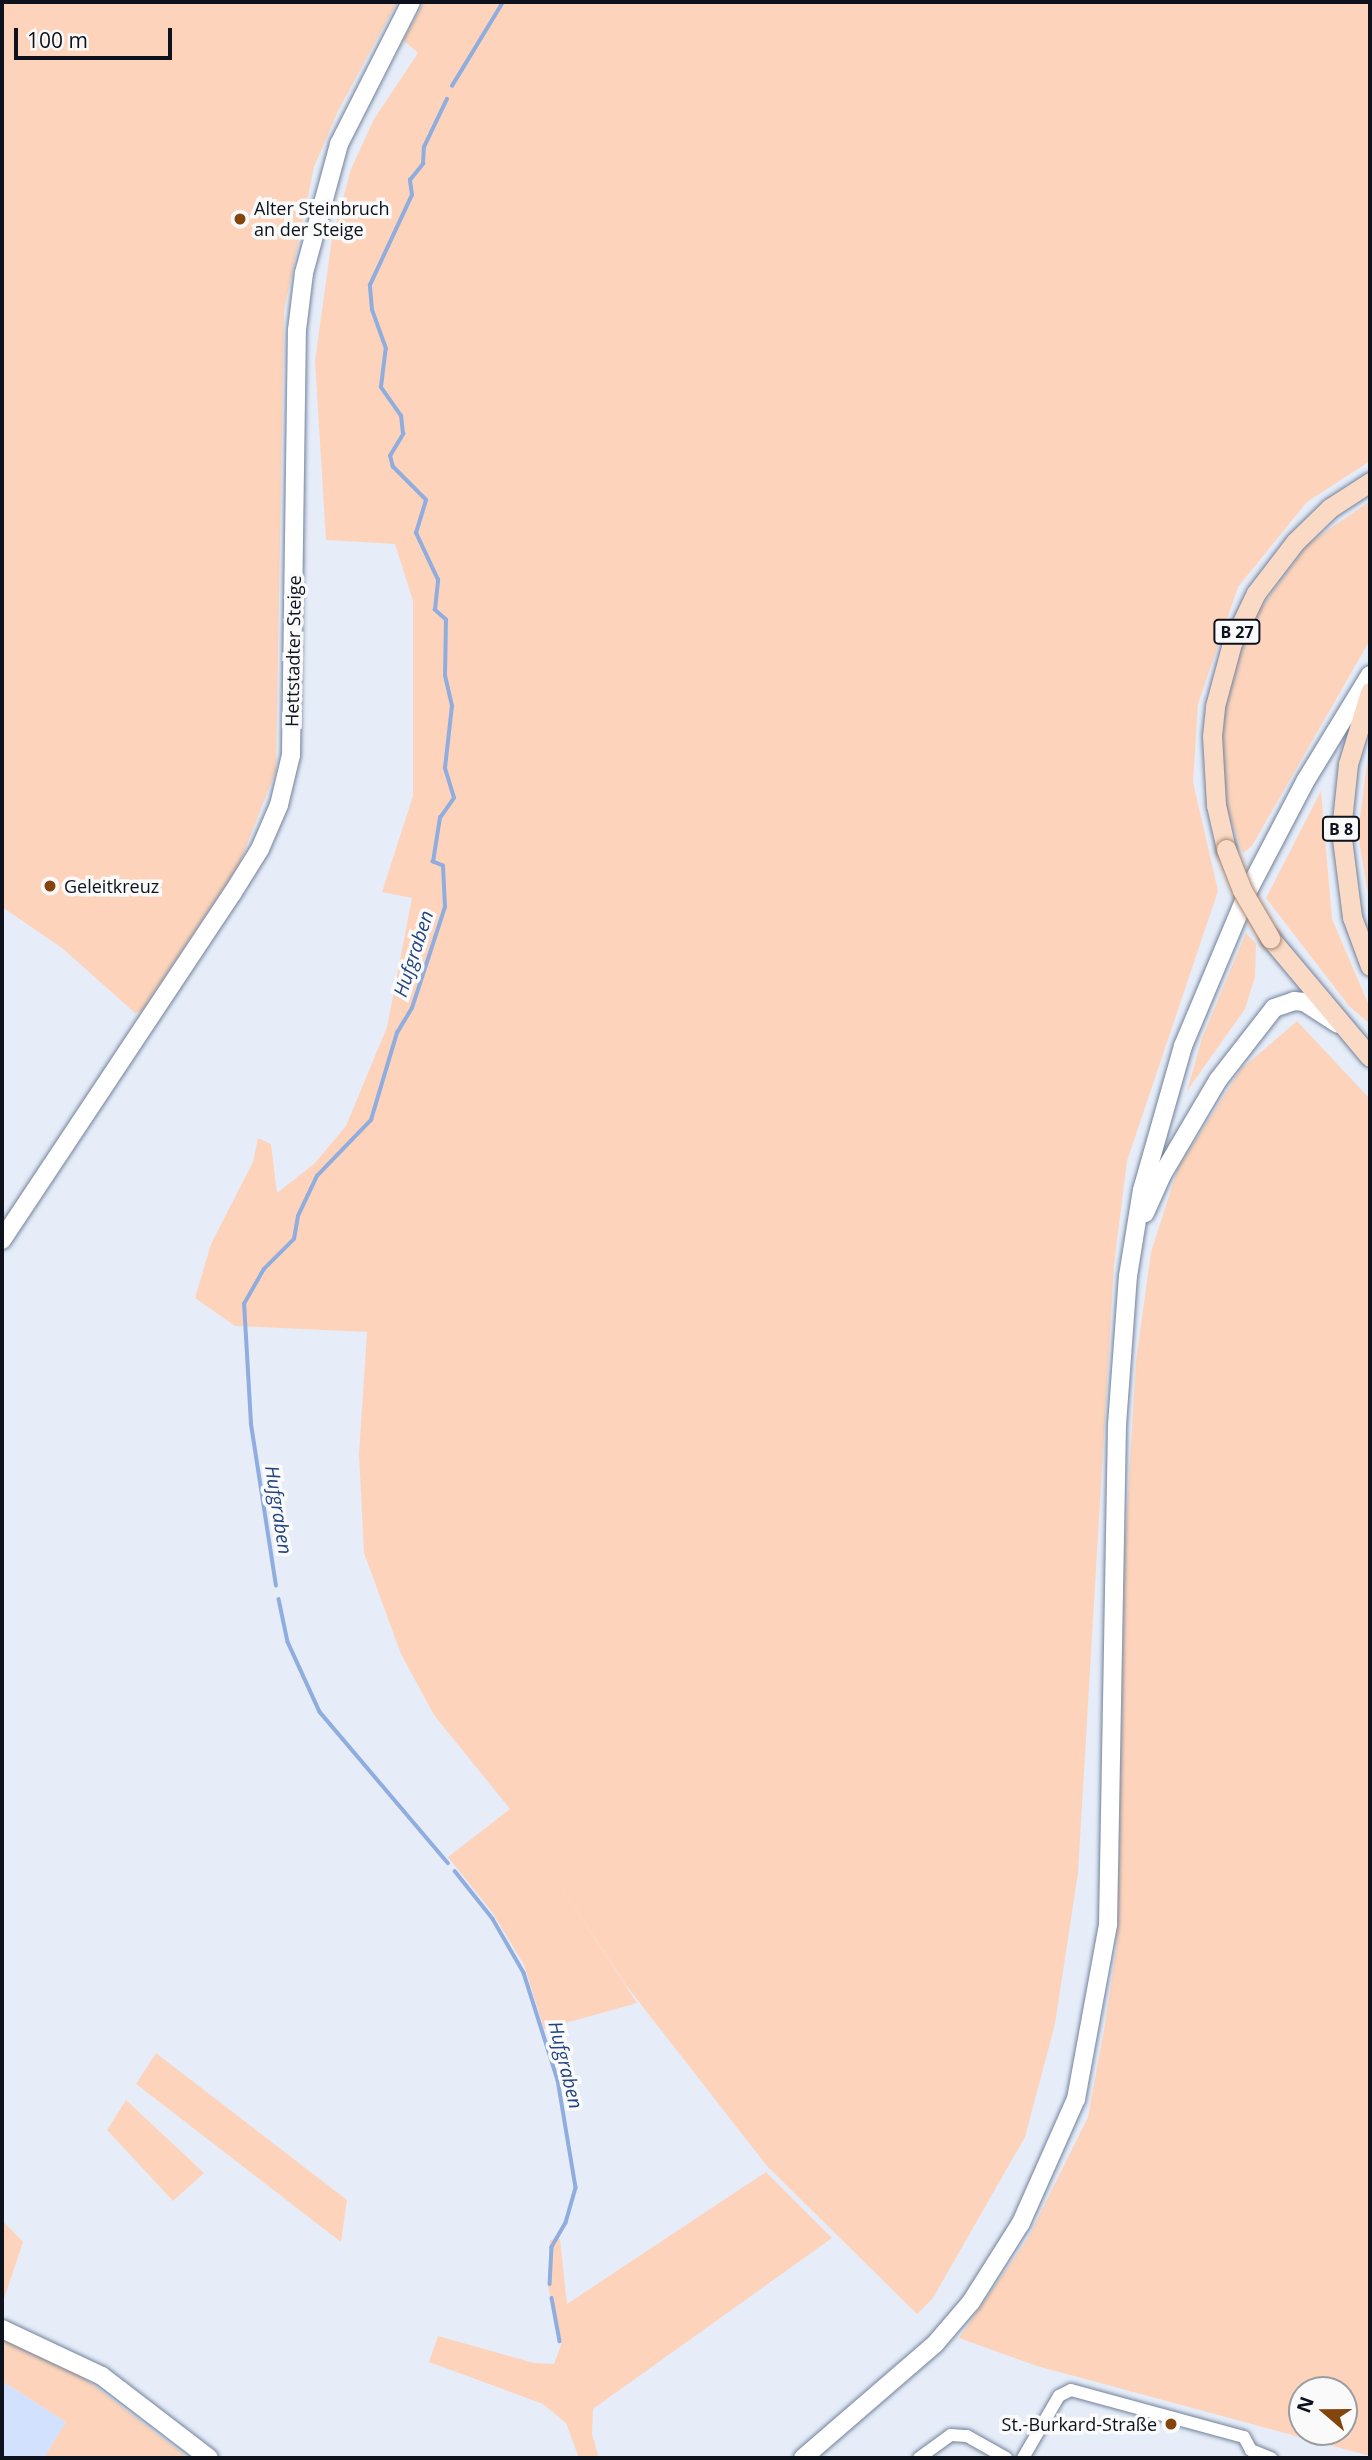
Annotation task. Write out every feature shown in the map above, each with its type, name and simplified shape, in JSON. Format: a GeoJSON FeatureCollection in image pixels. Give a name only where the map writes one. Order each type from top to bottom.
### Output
{"type":"FeatureCollection","features":[{"type":"Feature","properties":{"kind":"main road","name":"Hettstadter Steige"},"geometry":{"type":"LineString","coordinates":[[2,1240],[232,894],[260,849],[279,805],[291,755],[297,330],[304,273],[340,144],[411,2]]}},
{"type":"Feature","properties":{"kind":"main road","name":"B 27"},"geometry":{"type":"LineString","coordinates":[[1370,482],[1331,508],[1294,541],[1256,593],[1232,643],[1217,695],[1212,736],[1216,805],[1226,849],[1242,890],[1270,938],[1370,1057]]}},
{"type":"Feature","properties":{"kind":"main road"},"geometry":{"type":"LineString","coordinates":[[803,2458],[897,2380],[948,2330],[1021,2223],[1064,2135],[1076,2099],[1108,1925],[1117,1439],[1128,1276],[1134,1238],[1158,1127],[1183,1046],[1214,970],[1306,780],[1370,675]]}},
{"type":"Feature","properties":{"kind":"main road","name":"B 8"},"geometry":{"type":"LineString","coordinates":[[1370,692],[1348,764],[1340,831],[1352,917],[1370,966]]}},
{"type":"Feature","properties":{"kind":"main road","name":"B 27"},"geometry":{"type":"LineString","coordinates":[[1134,1238],[1181,1141],[1218,1080],[1269,1014],[1284,1003],[1304,1002],[1345,1028]]}},
{"type":"Feature","properties":{"kind":"main road"},"geometry":{"type":"LineString","coordinates":[[2,2329],[102,2376],[209,2458]]}},
{"type":"Feature","properties":{"kind":"street"},"geometry":{"type":"LineString","coordinates":[[1023,2458],[1059,2396],[1072,2390],[1244,2437],[1250,2454],[1270,2458]]}},
{"type":"Feature","properties":{"kind":"street"},"geometry":{"type":"LineString","coordinates":[[919,2458],[951,2435],[967,2435],[1006,2458]]}},
{"type":"Feature","properties":{"kind":"shaded area"},"geometry":{"type":"Polygon","coordinates":[[[2,2],[397,2],[338,111],[314,167],[284,311],[276,770],[239,865],[142,1011],[135,1013],[62,948],[2,907],[2,2]]]}},
{"type":"Feature","properties":{"kind":"shaded area"},"geometry":{"type":"Polygon","coordinates":[[[424,2],[1370,2],[1370,461],[1307,502],[1238,587],[1198,704],[1193,782],[1218,891],[1127,1161],[1114,1265],[1078,1873],[1055,2024],[1025,2137],[933,2298],[917,2314],[767,2166],[625,1984],[544,1861],[637,2003],[544,2029],[524,1965],[492,1912],[448,1857],[510,1809],[434,1715],[401,1654],[364,1553],[359,1454],[367,1332],[235,1326],[195,1298],[211,1244],[253,1162],[258,1138],[271,1144],[277,1193],[315,1163],[346,1126],[387,1027],[412,898],[382,892],[413,796],[413,601],[395,544],[326,540],[315,361],[332,238],[351,169],[374,119],[418,53],[403,40],[424,2]]]}},
{"type":"Feature","properties":{"kind":"shaded area"},"geometry":{"type":"Polygon","coordinates":[[[1370,501],[1370,640],[1252,846],[1243,853],[1224,801],[1220,711],[1231,665],[1250,622],[1308,544],[1370,501]]]}},
{"type":"Feature","properties":{"kind":"shaded area"},"geometry":{"type":"Polygon","coordinates":[[[1370,739],[1370,906],[1358,834],[1370,739]]]}},
{"type":"Feature","properties":{"kind":"shaded area"},"geometry":{"type":"Polygon","coordinates":[[[1321,791],[1332,919],[1370,1008],[1370,1024],[1349,1006],[1266,898],[1321,791]]]}},
{"type":"Feature","properties":{"kind":"shaded area"},"geometry":{"type":"Polygon","coordinates":[[[1246,933],[1256,944],[1255,977],[1245,1009],[1187,1091],[1202,1038],[1246,933]]]}},
{"type":"Feature","properties":{"kind":"shaded area"},"geometry":{"type":"Polygon","coordinates":[[[1297,1021],[1370,1099],[1370,2456],[1333,2446],[1358,2446],[1358,2376],[1288,2376],[1288,2434],[1037,2366],[959,2338],[1028,2238],[1088,2117],[1117,1944],[1125,1545],[1136,1361],[1151,1252],[1178,1168],[1241,1069],[1297,1021]]]}},
{"type":"Feature","properties":{"kind":"shaded area"},"geometry":{"type":"Polygon","coordinates":[[[156,2053],[347,2200],[341,2242],[136,2084],[156,2053]]]}},
{"type":"Feature","properties":{"kind":"shaded area"},"geometry":{"type":"Polygon","coordinates":[[[126,2100],[204,2173],[173,2201],[107,2130],[126,2100]]]}},
{"type":"Feature","properties":{"kind":"shaded area"},"geometry":{"type":"Polygon","coordinates":[[[766,2172],[832,2238],[593,2409],[592,2434],[599,2458],[579,2458],[566,2423],[543,2404],[429,2362],[438,2336],[534,2363],[554,2364],[562,2342],[548,2287],[550,2240],[560,2239],[567,2304],[766,2172]]]}},
{"type":"Feature","properties":{"kind":"shaded area"},"geometry":{"type":"Polygon","coordinates":[[[2,2220],[23,2242],[2,2305],[2,2220]]]}},
{"type":"Feature","properties":{"kind":"shaded area"},"geometry":{"type":"Polygon","coordinates":[[[2,2338],[75,2371],[188,2458],[44,2458],[66,2422],[2,2381],[2,2338]]]}},
{"type":"Feature","properties":{"kind":"shaded area"},"geometry":{"type":"Polygon","coordinates":[[[2,2381],[66,2422],[44,2458],[2,2458],[2,2381]]]}},
{"type":"Feature","properties":{"kind":"waterway","name":"Hufgraben"},"geometry":{"type":"LineString","coordinates":[[452,86],[503,2]]}},
{"type":"Feature","properties":{"kind":"waterway","name":"Hufgraben"},"geometry":{"type":"LineString","coordinates":[[276,1586],[251,1424],[244,1304],[264,1269],[294,1239],[298,1216],[317,1176],[371,1120],[397,1033],[412,1008],[445,907],[443,866],[433,862],[440,818],[454,798],[445,768],[452,706],[445,676],[446,620],[435,610],[438,580],[416,533],[426,500],[393,467],[390,456],[403,434],[401,416],[381,387],[386,349],[372,310],[370,285],[412,195],[410,180],[423,164],[424,147],[447,99]]}},
{"type":"Feature","properties":{"kind":"waterway","name":"Hufgraben"},"geometry":{"type":"LineString","coordinates":[[279,1599],[288,1642],[320,1712],[448,1863]]}},
{"type":"Feature","properties":{"kind":"waterway","name":"Hufgraben"},"geometry":{"type":"LineString","coordinates":[[455,1871],[493,1919],[524,1973],[558,2080],[576,2188],[566,2223],[552,2247],[550,2284]]}},
{"type":"Feature","properties":{"kind":"waterway","name":"Hufgraben"},"geometry":{"type":"LineString","coordinates":[[552,2298],[560,2341]]}},
{"type":"Feature","properties":{"kind":"place","name":"Alter Steinbruch an der Steige"},"geometry":{"type":"Point","coordinates":[240,219]}},
{"type":"Feature","properties":{"kind":"place","name":"Geleitkreuz"},"geometry":{"type":"Point","coordinates":[50,886]}},
{"type":"Feature","properties":{"kind":"place","name":"St.-Burkard-Straße"},"geometry":{"type":"Point","coordinates":[1171,2424]}}]}
